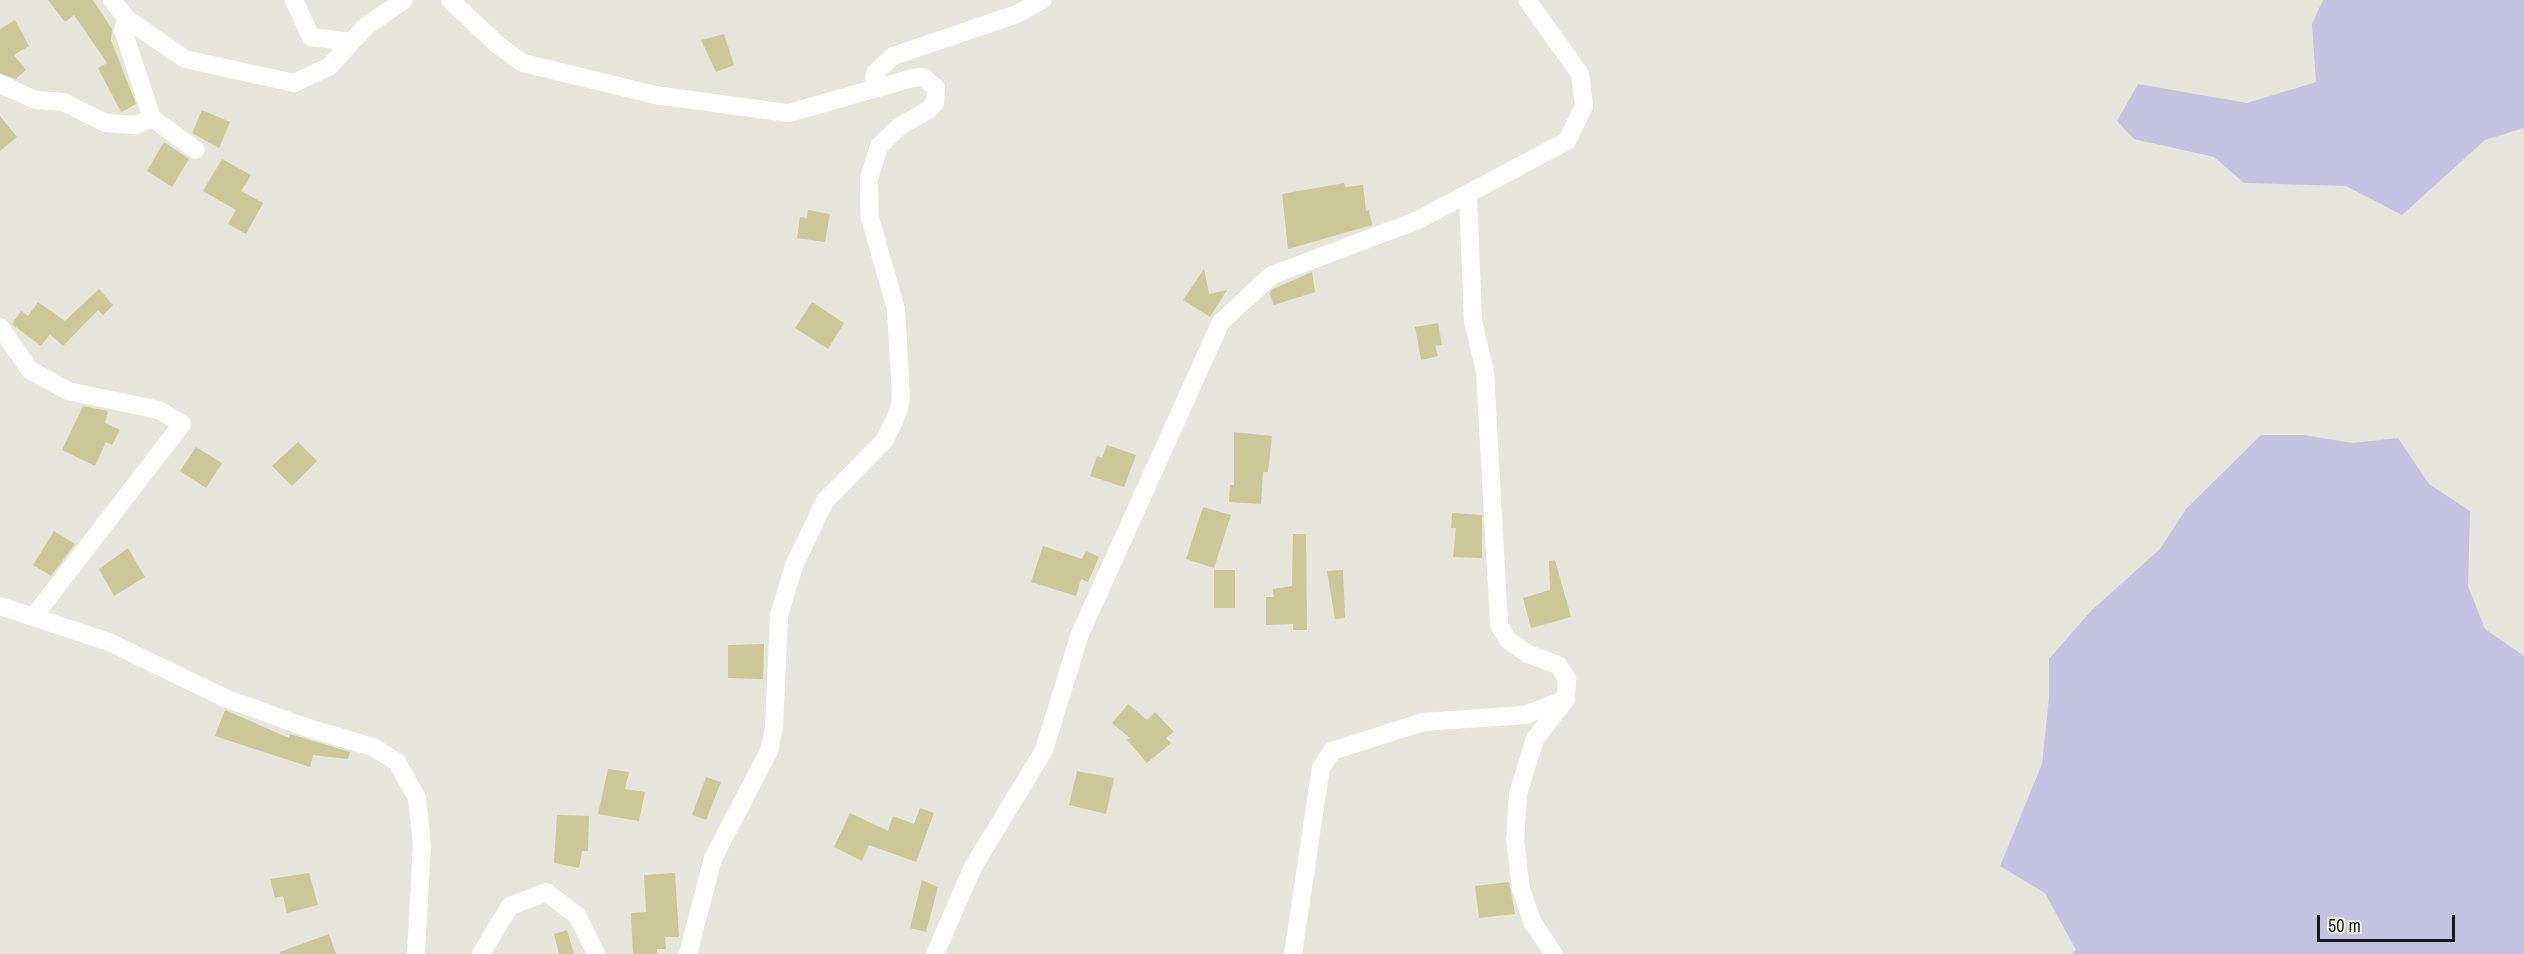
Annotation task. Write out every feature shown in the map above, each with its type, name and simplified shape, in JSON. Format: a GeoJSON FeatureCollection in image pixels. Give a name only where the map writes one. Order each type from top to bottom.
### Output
{"type":"FeatureCollection","features":[{"type":"Feature","properties":{"kind":"street"},"geometry":{"type":"LineString","coordinates":[[112,0],[128,19],[185,59],[283,83],[317,76],[384,12],[404,0]]}},
{"type":"Feature","properties":{"kind":"street"},"geometry":{"type":"LineString","coordinates":[[294,0],[311,37],[350,42]]}},
{"type":"Feature","properties":{"kind":"street"},"geometry":{"type":"LineString","coordinates":[[450,0],[498,45],[523,63],[655,95],[789,113],[923,77],[931,82],[937,96],[928,110],[900,126],[884,141],[872,161],[869,179],[870,218],[896,309],[901,397],[898,412],[885,440],[825,501],[791,574],[779,615],[774,728],[769,751],[713,858],[688,954]]}},
{"type":"Feature","properties":{"kind":"street"},"geometry":{"type":"LineString","coordinates":[[873,89],[875,73],[893,56],[1017,14],[1042,0]]}},
{"type":"Feature","properties":{"kind":"street"},"geometry":{"type":"LineString","coordinates":[[935,954],[973,867],[1044,750],[1080,634],[1221,322],[1272,274],[1416,221],[1567,141],[1584,106],[1580,74],[1527,0]]}},
{"type":"Feature","properties":{"kind":"street"},"geometry":{"type":"LineString","coordinates":[[128,19],[123,30],[152,118],[196,150]]}},
{"type":"Feature","properties":{"kind":"street"},"geometry":{"type":"LineString","coordinates":[[0,84],[36,100],[63,102],[106,123],[136,125],[152,118]]}},
{"type":"Feature","properties":{"kind":"street"},"geometry":{"type":"LineString","coordinates":[[1467,196],[1473,321],[1485,372],[1499,625],[1508,639],[1528,654],[1558,664],[1567,679],[1566,699],[1535,739],[1518,794],[1515,840],[1521,889],[1533,923],[1552,953]]}},
{"type":"Feature","properties":{"kind":"street"},"geometry":{"type":"LineString","coordinates":[[0,327],[30,370],[68,391],[159,410],[182,424],[35,615]]}},
{"type":"Feature","properties":{"kind":"street"},"geometry":{"type":"LineString","coordinates":[[0,606],[35,615],[109,642],[225,698],[304,727],[373,747],[397,762],[417,798],[423,845],[416,954]]}},
{"type":"Feature","properties":{"kind":"street"},"geometry":{"type":"LineString","coordinates":[[1293,954],[1318,787],[1322,768],[1332,751],[1423,722],[1525,715],[1566,699]]}},
{"type":"Feature","properties":{"kind":"street"},"geometry":{"type":"LineString","coordinates":[[481,954],[510,906],[546,892],[577,915],[596,954]]}},
{"type":"Feature","properties":{"kind":"shaded area"},"geometry":{"type":"Polygon","coordinates":[[[2323,0],[2524,0],[2524,128],[2485,140],[2402,215],[2346,186],[2244,183],[2214,157],[2134,139],[2117,121],[2138,84],[2247,103],[2316,82],[2312,24],[2323,0]]]}},
{"type":"Feature","properties":{"kind":"shaded area"},"geometry":{"type":"Polygon","coordinates":[[[2261,435],[2303,435],[2353,443],[2398,438],[2429,484],[2470,511],[2468,586],[2485,629],[2524,656],[2524,954],[2072,954],[2076,950],[2045,893],[2000,866],[2042,764],[2049,698],[2049,659],[2092,610],[2160,549],[2186,509],[2261,435]]]}},
{"type":"Feature","properties":{"kind":"building"},"geometry":{"type":"Polygon","coordinates":[[[48,0],[93,0],[112,29],[111,40],[136,104],[121,112],[98,68],[107,63],[74,15],[65,22],[48,0]]]}},
{"type":"Feature","properties":{"kind":"building"},"geometry":{"type":"Polygon","coordinates":[[[15,20],[29,46],[14,55],[26,70],[16,79],[0,73],[0,29],[15,20]]]}},
{"type":"Feature","properties":{"kind":"building"},"geometry":{"type":"Polygon","coordinates":[[[724,34],[734,65],[716,72],[701,40],[724,34]]]}},
{"type":"Feature","properties":{"kind":"building"},"geometry":{"type":"Polygon","coordinates":[[[202,110],[230,122],[219,148],[192,133],[202,110]]]}},
{"type":"Feature","properties":{"kind":"building"},"geometry":{"type":"Polygon","coordinates":[[[0,116],[17,137],[0,151],[0,116]]]}},
{"type":"Feature","properties":{"kind":"building"},"geometry":{"type":"Polygon","coordinates":[[[164,142],[189,159],[172,187],[147,171],[164,142]]]}},
{"type":"Feature","properties":{"kind":"building"},"geometry":{"type":"Polygon","coordinates":[[[222,159],[251,175],[241,191],[263,203],[246,234],[228,224],[236,210],[203,191],[222,159]]]}},
{"type":"Feature","properties":{"kind":"building"},"geometry":{"type":"Polygon","coordinates":[[[1344,183],[1345,187],[1363,185],[1366,211],[1369,210],[1372,225],[1288,249],[1282,194],[1344,183]]]}},
{"type":"Feature","properties":{"kind":"building"},"geometry":{"type":"Polygon","coordinates":[[[808,210],[830,214],[825,242],[797,238],[800,217],[807,218],[808,210]]]}},
{"type":"Feature","properties":{"kind":"building"},"geometry":{"type":"Polygon","coordinates":[[[1204,269],[1209,294],[1227,290],[1210,317],[1183,300],[1204,269]]]}},
{"type":"Feature","properties":{"kind":"building"},"geometry":{"type":"Polygon","coordinates":[[[1312,272],[1315,292],[1274,305],[1269,293],[1273,289],[1312,272]]]}},
{"type":"Feature","properties":{"kind":"building"},"geometry":{"type":"Polygon","coordinates":[[[99,289],[113,305],[103,315],[98,310],[63,346],[50,334],[41,346],[12,324],[21,311],[28,316],[38,302],[65,321],[99,289]]]}},
{"type":"Feature","properties":{"kind":"building"},"geometry":{"type":"Polygon","coordinates":[[[812,302],[844,323],[828,349],[795,328],[812,302]]]}},
{"type":"Feature","properties":{"kind":"building"},"geometry":{"type":"Polygon","coordinates":[[[1438,323],[1442,345],[1435,346],[1438,356],[1421,360],[1415,327],[1438,323]]]}},
{"type":"Feature","properties":{"kind":"building"},"geometry":{"type":"Polygon","coordinates":[[[83,406],[108,411],[105,423],[120,430],[112,445],[106,442],[95,466],[62,450],[83,406]]]}},
{"type":"Feature","properties":{"kind":"building"},"geometry":{"type":"Polygon","coordinates":[[[1234,432],[1272,436],[1268,472],[1263,472],[1261,504],[1229,502],[1230,485],[1234,485],[1234,432]]]}},
{"type":"Feature","properties":{"kind":"building"},"geometry":{"type":"Polygon","coordinates":[[[298,442],[317,461],[292,486],[272,466],[298,442]]]}},
{"type":"Feature","properties":{"kind":"building"},"geometry":{"type":"Polygon","coordinates":[[[1107,445],[1136,455],[1124,487],[1090,476],[1097,456],[1102,458],[1107,445]]]}},
{"type":"Feature","properties":{"kind":"building"},"geometry":{"type":"Polygon","coordinates":[[[196,447],[222,463],[206,488],[180,471],[196,447]]]}},
{"type":"Feature","properties":{"kind":"building"},"geometry":{"type":"Polygon","coordinates":[[[1203,507],[1231,515],[1214,568],[1186,559],[1203,507]]]}},
{"type":"Feature","properties":{"kind":"building"},"geometry":{"type":"Polygon","coordinates":[[[1452,513],[1482,515],[1482,558],[1453,557],[1456,528],[1451,528],[1452,513]]]}},
{"type":"Feature","properties":{"kind":"building"},"geometry":{"type":"Polygon","coordinates":[[[54,531],[75,544],[51,576],[33,565],[54,531]]]}},
{"type":"Feature","properties":{"kind":"building"},"geometry":{"type":"Polygon","coordinates":[[[1293,534],[1306,534],[1307,630],[1293,630],[1293,624],[1266,625],[1266,597],[1274,597],[1273,589],[1292,586],[1293,534]]]}},
{"type":"Feature","properties":{"kind":"building"},"geometry":{"type":"Polygon","coordinates":[[[1043,546],[1082,559],[1086,551],[1099,557],[1088,582],[1081,579],[1076,596],[1031,582],[1043,546]]]}},
{"type":"Feature","properties":{"kind":"building"},"geometry":{"type":"Polygon","coordinates":[[[128,548],[145,577],[114,596],[99,569],[128,548]]]}},
{"type":"Feature","properties":{"kind":"building"},"geometry":{"type":"Polygon","coordinates":[[[1555,560],[1571,617],[1531,628],[1523,598],[1550,590],[1549,561],[1555,560]]]}},
{"type":"Feature","properties":{"kind":"building"},"geometry":{"type":"Polygon","coordinates":[[[1214,570],[1235,570],[1235,608],[1214,608],[1214,570]]]}},
{"type":"Feature","properties":{"kind":"building"},"geometry":{"type":"Polygon","coordinates":[[[1343,570],[1345,618],[1335,619],[1327,571],[1343,570]]]}},
{"type":"Feature","properties":{"kind":"building"},"geometry":{"type":"Polygon","coordinates":[[[764,644],[763,679],[728,678],[728,645],[764,644]]]}},
{"type":"Feature","properties":{"kind":"building"},"geometry":{"type":"Polygon","coordinates":[[[1128,704],[1147,720],[1155,712],[1174,732],[1166,738],[1171,743],[1147,763],[1127,740],[1130,738],[1112,723],[1128,704]]]}},
{"type":"Feature","properties":{"kind":"building"},"geometry":{"type":"Polygon","coordinates":[[[225,710],[289,738],[290,734],[350,752],[348,759],[313,755],[310,767],[215,736],[225,710]]]}},
{"type":"Feature","properties":{"kind":"building"},"geometry":{"type":"Polygon","coordinates":[[[608,769],[629,772],[625,789],[645,792],[639,821],[598,814],[608,769]]]}},
{"type":"Feature","properties":{"kind":"building"},"geometry":{"type":"Polygon","coordinates":[[[1077,771],[1114,778],[1106,814],[1069,805],[1077,771]]]}},
{"type":"Feature","properties":{"kind":"building"},"geometry":{"type":"Polygon","coordinates":[[[706,777],[721,782],[706,820],[692,815],[706,777]]]}},
{"type":"Feature","properties":{"kind":"building"},"geometry":{"type":"Polygon","coordinates":[[[920,808],[934,813],[916,862],[869,845],[862,861],[834,847],[850,813],[888,831],[893,816],[914,824],[920,808]]]}},
{"type":"Feature","properties":{"kind":"building"},"geometry":{"type":"Polygon","coordinates":[[[557,815],[589,816],[588,851],[582,851],[579,868],[554,863],[557,815]]]}},
{"type":"Feature","properties":{"kind":"building"},"geometry":{"type":"Polygon","coordinates":[[[309,873],[318,905],[287,913],[283,896],[275,898],[270,879],[309,873]]]}},
{"type":"Feature","properties":{"kind":"building"},"geometry":{"type":"Polygon","coordinates":[[[675,873],[679,937],[665,937],[666,949],[657,949],[657,954],[633,954],[631,913],[646,912],[644,875],[675,873]]]}},
{"type":"Feature","properties":{"kind":"building"},"geometry":{"type":"Polygon","coordinates":[[[922,880],[938,887],[926,932],[910,928],[922,880]]]}},
{"type":"Feature","properties":{"kind":"building"},"geometry":{"type":"Polygon","coordinates":[[[1509,882],[1515,914],[1479,918],[1475,886],[1509,882]]]}},
{"type":"Feature","properties":{"kind":"building"},"geometry":{"type":"Polygon","coordinates":[[[567,930],[574,954],[559,954],[554,934],[567,930]]]}},
{"type":"Feature","properties":{"kind":"building"},"geometry":{"type":"Polygon","coordinates":[[[329,934],[336,954],[281,954],[280,952],[329,934]]]}}]}
